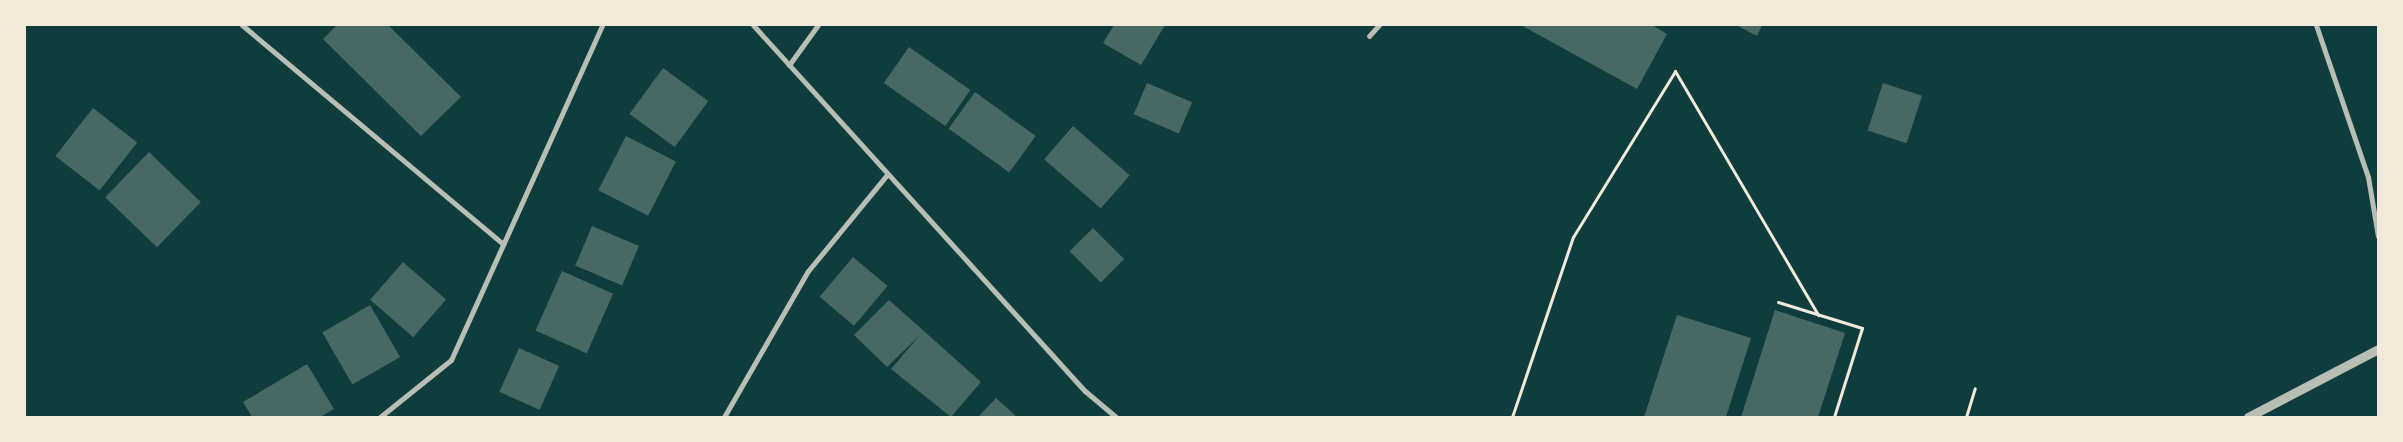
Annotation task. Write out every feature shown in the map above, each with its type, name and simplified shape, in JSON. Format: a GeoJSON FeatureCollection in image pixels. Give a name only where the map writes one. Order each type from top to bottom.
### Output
{"type":"FeatureCollection","features":[{"type":"Feature","properties":{"kind":"street"},"geometry":{"type":"LineString","coordinates":[[242,25],[503,244]]}},
{"type":"Feature","properties":{"kind":"street"},"geometry":{"type":"LineString","coordinates":[[380,417],[451,360],[602,25]]}},
{"type":"Feature","properties":{"kind":"street"},"geometry":{"type":"LineString","coordinates":[[753,25],[886,176],[1085,391],[1116,417]]}},
{"type":"Feature","properties":{"kind":"street"},"geometry":{"type":"LineString","coordinates":[[789,65],[818,25]]}},
{"type":"Feature","properties":{"kind":"street"},"geometry":{"type":"LineString","coordinates":[[1369,36],[1379,25]]}},
{"type":"Feature","properties":{"kind":"street"},"geometry":{"type":"LineString","coordinates":[[2316,25],[2368,177],[2378,236]]}},
{"type":"Feature","properties":{"kind":"street"},"geometry":{"type":"LineString","coordinates":[[724,417],[808,271],[886,176]]}},
{"type":"Feature","properties":{"kind":"street"},"geometry":{"type":"LineString","coordinates":[[2248,417],[2378,349]]}},
{"type":"Feature","properties":{"kind":"path"},"geometry":{"type":"LineString","coordinates":[[1512,417],[1573,237],[1675,71],[1818,314]]}},
{"type":"Feature","properties":{"kind":"path"},"geometry":{"type":"LineString","coordinates":[[1778,302],[1862,328],[1834,417]]}},
{"type":"Feature","properties":{"kind":"path"},"geometry":{"type":"LineString","coordinates":[[1966,417],[1975,388]]}},
{"type":"Feature","properties":{"kind":"building"},"geometry":{"type":"Polygon","coordinates":[[[337,25],[388,25],[461,97],[421,136],[323,39],[337,25]]]}},
{"type":"Feature","properties":{"kind":"building"},"geometry":{"type":"Polygon","coordinates":[[[1114,25],[1165,25],[1141,65],[1103,43],[1114,25]]]}},
{"type":"Feature","properties":{"kind":"building"},"geometry":{"type":"Polygon","coordinates":[[[1521,25],[1652,25],[1667,34],[1637,89],[1521,25]]]}},
{"type":"Feature","properties":{"kind":"building"},"geometry":{"type":"Polygon","coordinates":[[[1736,25],[1762,25],[1757,36],[1736,25]]]}},
{"type":"Feature","properties":{"kind":"building"},"geometry":{"type":"Polygon","coordinates":[[[909,47],[970,90],[945,126],[884,83],[909,47]]]}},
{"type":"Feature","properties":{"kind":"building"},"geometry":{"type":"Polygon","coordinates":[[[663,68],[708,101],[675,147],[629,114],[663,68]]]}},
{"type":"Feature","properties":{"kind":"building"},"geometry":{"type":"Polygon","coordinates":[[[1147,83],[1192,102],[1179,133],[1134,114],[1147,83]]]}},
{"type":"Feature","properties":{"kind":"building"},"geometry":{"type":"Polygon","coordinates":[[[1883,83],[1922,96],[1907,143],[1868,131],[1883,83]]]}},
{"type":"Feature","properties":{"kind":"building"},"geometry":{"type":"Polygon","coordinates":[[[975,92],[1036,136],[1009,172],[949,128],[975,92]]]}},
{"type":"Feature","properties":{"kind":"building"},"geometry":{"type":"Polygon","coordinates":[[[93,108],[137,142],[100,191],[55,156],[93,108]]]}},
{"type":"Feature","properties":{"kind":"building"},"geometry":{"type":"Polygon","coordinates":[[[1073,126],[1130,175],[1101,208],[1044,159],[1073,126]]]}},
{"type":"Feature","properties":{"kind":"building"},"geometry":{"type":"Polygon","coordinates":[[[626,136],[676,161],[648,216],[598,190],[626,136]]]}},
{"type":"Feature","properties":{"kind":"building"},"geometry":{"type":"Polygon","coordinates":[[[149,152],[201,202],[157,247],[105,197],[149,152]]]}},
{"type":"Feature","properties":{"kind":"building"},"geometry":{"type":"Polygon","coordinates":[[[592,226],[639,246],[622,286],[575,266],[592,226]]]}},
{"type":"Feature","properties":{"kind":"building"},"geometry":{"type":"Polygon","coordinates":[[[1093,228],[1124,259],[1101,282],[1070,251],[1093,228]]]}},
{"type":"Feature","properties":{"kind":"building"},"geometry":{"type":"Polygon","coordinates":[[[853,257],[887,286],[854,326],[820,297],[853,257]]]}},
{"type":"Feature","properties":{"kind":"building"},"geometry":{"type":"Polygon","coordinates":[[[403,262],[446,299],[413,337],[370,300],[403,262]]]}},
{"type":"Feature","properties":{"kind":"building"},"geometry":{"type":"Polygon","coordinates":[[[562,271],[613,294],[587,353],[536,330],[562,271]]]}},
{"type":"Feature","properties":{"kind":"building"},"geometry":{"type":"Polygon","coordinates":[[[889,300],[981,382],[951,417],[891,369],[919,336],[887,367],[854,335],[889,300]]]}},
{"type":"Feature","properties":{"kind":"building"},"geometry":{"type":"Polygon","coordinates":[[[370,305],[400,357],[352,384],[322,332],[370,305]]]}},
{"type":"Feature","properties":{"kind":"building"},"geometry":{"type":"Polygon","coordinates":[[[1775,310],[1845,333],[1818,417],[1741,417],[1775,310]]]}},
{"type":"Feature","properties":{"kind":"building"},"geometry":{"type":"Polygon","coordinates":[[[1677,315],[1751,338],[1726,417],[1644,417],[1677,315]]]}},
{"type":"Feature","properties":{"kind":"building"},"geometry":{"type":"Polygon","coordinates":[[[519,348],[559,366],[540,410],[499,392],[519,348]]]}},
{"type":"Feature","properties":{"kind":"building"},"geometry":{"type":"Polygon","coordinates":[[[307,364],[334,409],[320,417],[252,417],[243,402],[307,364]]]}},
{"type":"Feature","properties":{"kind":"building"},"geometry":{"type":"Polygon","coordinates":[[[996,398],[1017,417],[978,417],[996,398]]]}}]}
